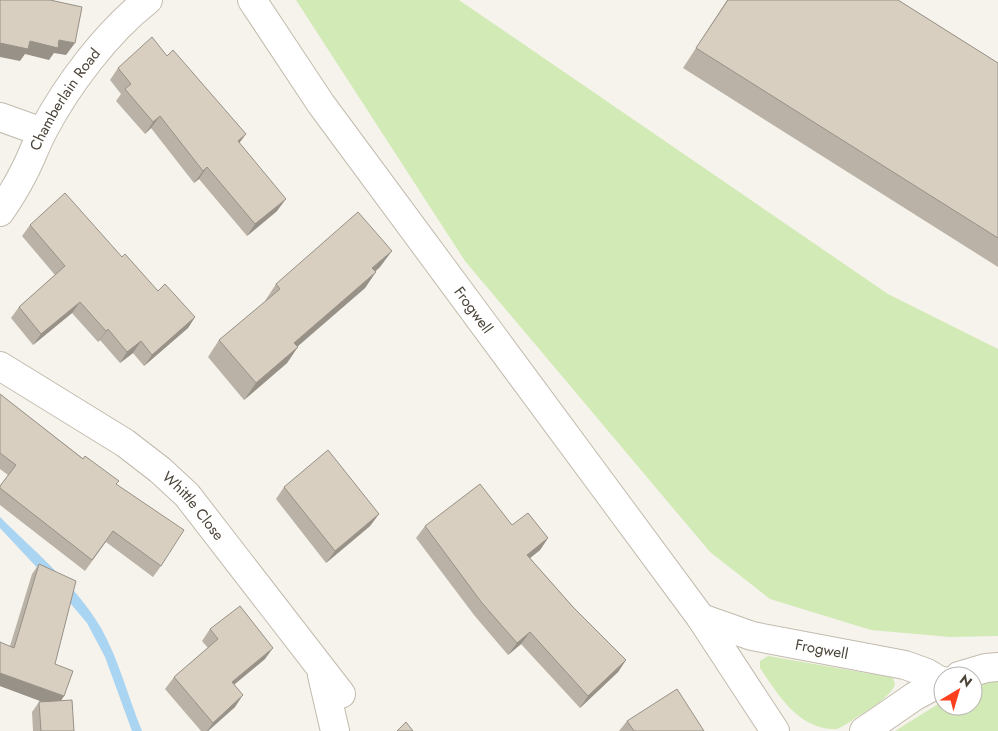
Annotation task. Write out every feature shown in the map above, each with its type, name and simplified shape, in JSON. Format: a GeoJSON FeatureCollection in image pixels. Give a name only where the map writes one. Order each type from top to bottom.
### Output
{"type":"FeatureCollection","features":[{"type":"Feature","properties":{"kind":"street","name":"Chamberlain Road"},"geometry":{"type":"LineString","coordinates":[[0,212],[24,172],[42,132],[57,106],[94,56],[129,17],[148,0]]}},
{"type":"Feature","properties":{"kind":"street","name":"Frogwell"},"geometry":{"type":"LineString","coordinates":[[252,0],[326,111],[700,618],[775,731]]}},
{"type":"Feature","properties":{"kind":"street"},"geometry":{"type":"LineString","coordinates":[[0,117],[42,132]]}},
{"type":"Feature","properties":{"kind":"street","name":"Whittle Close"},"geometry":{"type":"LineString","coordinates":[[0,366],[125,443],[187,495],[212,525],[340,694]]}},
{"type":"Feature","properties":{"kind":"street","name":"Frogwell"},"geometry":{"type":"LineString","coordinates":[[700,618],[752,636],[905,665],[933,675]]}},
{"type":"Feature","properties":{"kind":"street"},"geometry":{"type":"LineString","coordinates":[[983,669],[998,667]]}},
{"type":"Feature","properties":{"kind":"street"},"geometry":{"type":"LineString","coordinates":[[320,669],[335,731]]}},
{"type":"Feature","properties":{"kind":"street"},"geometry":{"type":"LineString","coordinates":[[864,731],[915,696],[933,687]]}},
{"type":"Feature","properties":{"kind":"green space"},"geometry":{"type":"Polygon","coordinates":[[[296,0],[459,0],[888,294],[998,349],[998,636],[950,637],[871,630],[770,599],[710,552],[465,261],[296,0]]]}},
{"type":"Feature","properties":{"kind":"green space"},"geometry":{"type":"Polygon","coordinates":[[[768,656],[889,677],[893,678],[895,685],[879,703],[845,725],[837,729],[823,728],[811,724],[800,717],[782,699],[760,668],[760,661],[768,656]]]}},
{"type":"Feature","properties":{"kind":"green space"},"geometry":{"type":"Polygon","coordinates":[[[998,681],[998,731],[895,731],[933,707],[933,716],[983,716],[983,684],[998,681]]]}},
{"type":"Feature","properties":{"kind":"water"},"geometry":{"type":"Polygon","coordinates":[[[0,517],[54,569],[91,612],[113,653],[142,731],[132,731],[105,657],[87,623],[0,528],[0,517]]]}},
{"type":"Feature","properties":{"kind":"building"},"geometry":{"type":"Polygon","coordinates":[[[0,0],[50,0],[82,7],[75,43],[59,40],[58,48],[30,41],[28,49],[0,43],[0,0]]]}},
{"type":"Feature","properties":{"kind":"building"},"geometry":{"type":"Polygon","coordinates":[[[728,0],[898,0],[998,63],[998,238],[696,48],[728,0]]]}},
{"type":"Feature","properties":{"kind":"building"},"geometry":{"type":"Polygon","coordinates":[[[152,37],[167,56],[173,50],[246,134],[238,141],[286,199],[255,224],[207,167],[203,171],[160,116],[153,122],[125,89],[131,84],[118,68],[152,37]]]}},
{"type":"Feature","properties":{"kind":"building"},"geometry":{"type":"Polygon","coordinates":[[[65,193],[122,257],[125,254],[158,291],[165,284],[195,317],[152,355],[141,341],[127,352],[108,329],[106,331],[80,302],[41,334],[19,307],[65,266],[30,225],[65,193]]]}},
{"type":"Feature","properties":{"kind":"building"},"geometry":{"type":"Polygon","coordinates":[[[358,212],[392,251],[372,268],[376,272],[294,343],[298,347],[256,383],[219,340],[280,289],[276,284],[358,212]]]}},
{"type":"Feature","properties":{"kind":"building"},"geometry":{"type":"Polygon","coordinates":[[[0,394],[83,459],[85,456],[119,481],[116,484],[184,530],[161,566],[113,531],[92,560],[0,488],[16,465],[0,453],[0,394]]]}},
{"type":"Feature","properties":{"kind":"building"},"geometry":{"type":"Polygon","coordinates":[[[328,450],[379,514],[335,551],[284,487],[328,450]]]}},
{"type":"Feature","properties":{"kind":"building"},"geometry":{"type":"Polygon","coordinates":[[[480,484],[512,525],[528,513],[548,538],[527,555],[573,607],[626,660],[588,696],[530,632],[517,643],[482,603],[425,526],[480,484]]]}},
{"type":"Feature","properties":{"kind":"building"},"geometry":{"type":"Polygon","coordinates":[[[39,564],[76,581],[55,664],[73,671],[64,696],[0,673],[0,642],[14,648],[39,564]]]}},
{"type":"Feature","properties":{"kind":"building"},"geometry":{"type":"Polygon","coordinates":[[[240,606],[273,648],[232,682],[243,695],[213,723],[174,677],[218,639],[210,629],[240,606]]]}},
{"type":"Feature","properties":{"kind":"building"},"geometry":{"type":"Polygon","coordinates":[[[677,689],[704,731],[634,731],[627,721],[677,689]]]}},
{"type":"Feature","properties":{"kind":"building"},"geometry":{"type":"Polygon","coordinates":[[[72,700],[74,731],[41,731],[39,702],[72,700]]]}},
{"type":"Feature","properties":{"kind":"building"},"geometry":{"type":"Polygon","coordinates":[[[406,722],[413,731],[397,731],[406,722]]]}}]}
